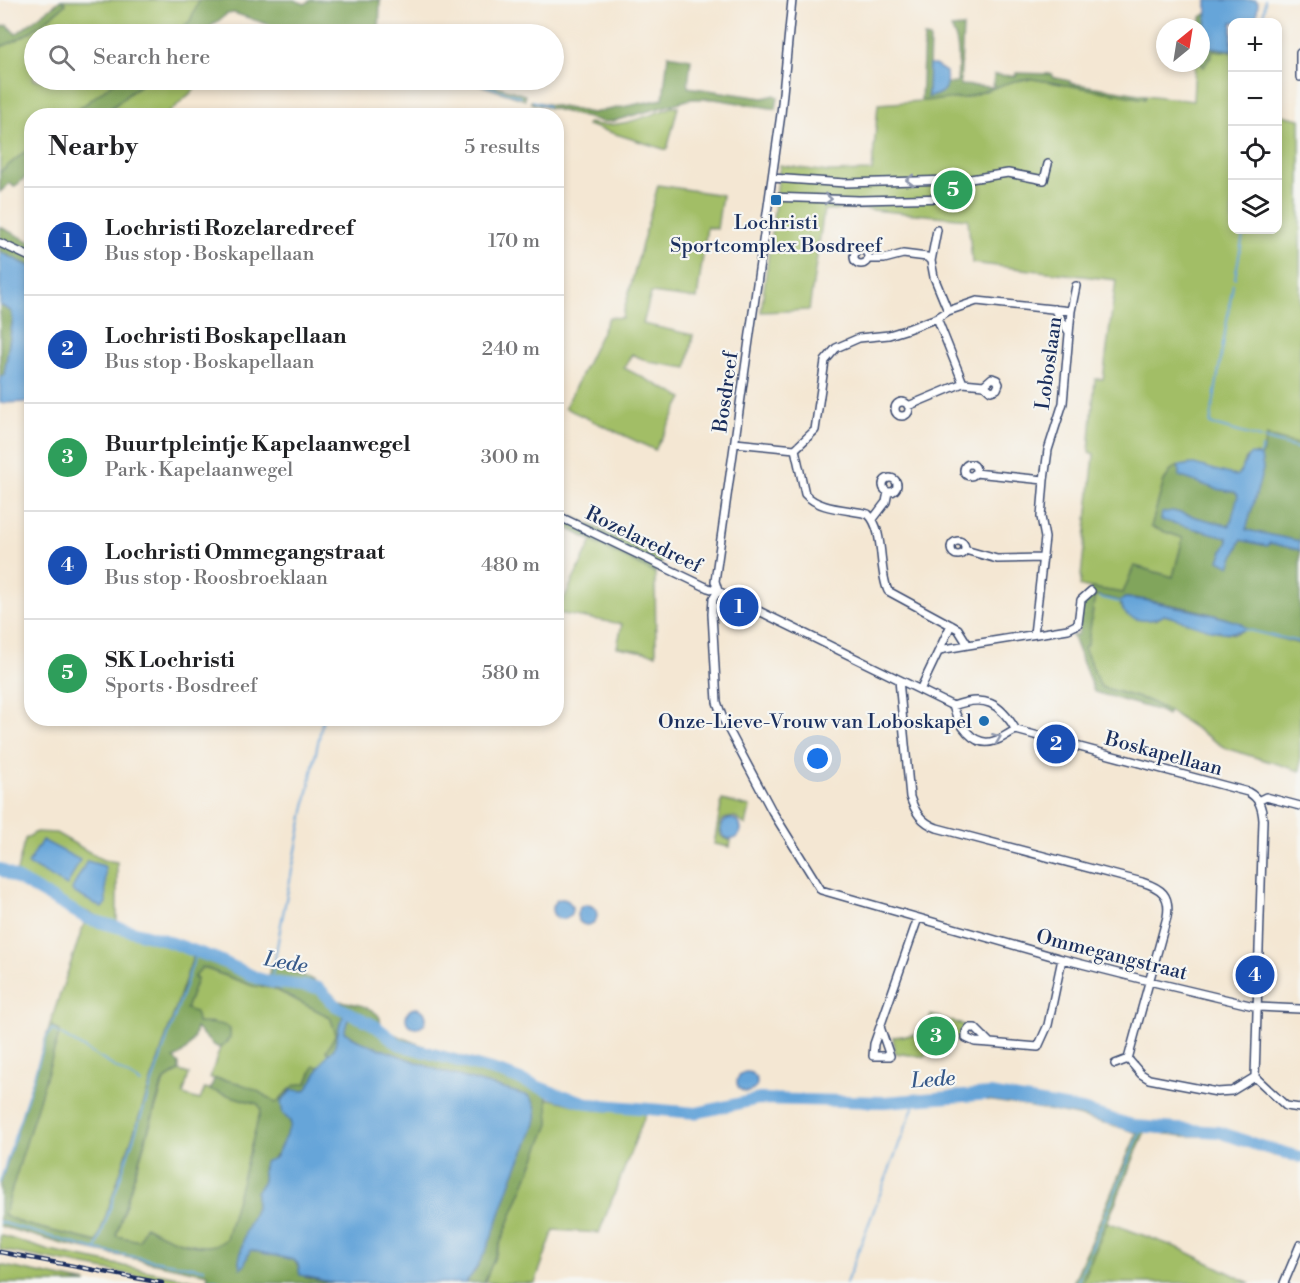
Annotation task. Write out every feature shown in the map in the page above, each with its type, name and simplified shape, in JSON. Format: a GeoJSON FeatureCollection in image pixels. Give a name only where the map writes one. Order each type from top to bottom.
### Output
{"type":"FeatureCollection","features":[{"type":"Feature","properties":{"kind":"street","name":"Bosdreef"},"geometry":{"type":"LineString","coordinates":[[718,591],[715,581],[782,114],[792,0]]}},
{"type":"Feature","properties":{"kind":"street"},"geometry":{"type":"LineString","coordinates":[[1300,53],[1300,77]]}},
{"type":"Feature","properties":{"kind":"street"},"geometry":{"type":"LineString","coordinates":[[772,178],[845,183],[889,180],[958,181],[1008,173],[1044,180],[1048,164]]}},
{"type":"Feature","properties":{"kind":"street"},"geometry":{"type":"LineString","coordinates":[[770,197],[859,200],[951,198],[958,197],[961,192],[958,181]]}},
{"type":"Feature","properties":{"kind":"street"},"geometry":{"type":"LineString","coordinates":[[937,230],[931,261],[934,277],[948,311]]}},
{"type":"Feature","properties":{"kind":"street"},"geometry":{"type":"LineString","coordinates":[[0,243],[24,254]]}},
{"type":"Feature","properties":{"kind":"street"},"geometry":{"type":"LineString","coordinates":[[868,259],[884,259],[911,254],[923,255],[931,261]]}},
{"type":"Feature","properties":{"kind":"street","name":"Loboslaan"},"geometry":{"type":"LineString","coordinates":[[1034,634],[1045,538],[1041,517],[1044,480],[1048,450],[1063,403],[1071,310],[1076,286]]}},
{"type":"Feature","properties":{"kind":"street"},"geometry":{"type":"LineString","coordinates":[[735,443],[795,449],[815,430],[825,361],[836,348],[859,338],[889,335],[977,301],[1071,310]]}},
{"type":"Feature","properties":{"kind":"street"},"geometry":{"type":"LineString","coordinates":[[1054,309],[1070,333]]}},
{"type":"Feature","properties":{"kind":"street"},"geometry":{"type":"LineString","coordinates":[[937,318],[963,383]]}},
{"type":"Feature","properties":{"kind":"street"},"geometry":{"type":"LineString","coordinates":[[908,406],[963,383],[984,385]]}},
{"type":"Feature","properties":{"kind":"street"},"geometry":{"type":"LineString","coordinates":[[795,449],[805,494],[810,500],[818,504],[868,514],[873,519],[877,529],[884,582],[888,591],[958,629],[968,645]]}},
{"type":"Feature","properties":{"kind":"street"},"geometry":{"type":"LineString","coordinates":[[975,472],[1044,480]]}},
{"type":"Feature","properties":{"kind":"street"},"geometry":{"type":"LineString","coordinates":[[873,519],[886,502],[888,492]]}},
{"type":"Feature","properties":{"kind":"street","name":"Rozelaredreef"},"geometry":{"type":"LineString","coordinates":[[564,519],[718,591]]}},
{"type":"Feature","properties":{"kind":"street"},"geometry":{"type":"LineString","coordinates":[[965,550],[997,559],[1043,558]]}},
{"type":"Feature","properties":{"kind":"street"},"geometry":{"type":"LineString","coordinates":[[718,591],[953,706],[968,733],[977,740],[994,741],[1016,730],[1007,714],[990,702],[970,702],[953,706]]}},
{"type":"Feature","properties":{"kind":"street","name":"Ommegangstraat"},"geometry":{"type":"LineString","coordinates":[[718,591],[713,599],[712,614],[717,702],[723,719],[778,820],[821,890],[1062,959],[1149,981],[1257,1007],[1300,1009]]}},
{"type":"Feature","properties":{"kind":"street"},"geometry":{"type":"LineString","coordinates":[[939,650],[1068,629],[1078,624],[1080,600],[1091,591]]}},
{"type":"Feature","properties":{"kind":"street"},"geometry":{"type":"LineString","coordinates":[[920,690],[951,625]]}},
{"type":"Feature","properties":{"kind":"street"},"geometry":{"type":"LineString","coordinates":[[899,680],[910,797],[918,816],[924,822],[937,828],[1142,882],[1161,890],[1169,906],[1128,1059]]}},
{"type":"Feature","properties":{"kind":"street","name":"Boskapellaan"},"geometry":{"type":"LineString","coordinates":[[1016,730],[1248,792],[1258,801],[1266,796],[1300,806]]}},
{"type":"Feature","properties":{"kind":"street"},"geometry":{"type":"LineString","coordinates":[[1258,801],[1262,808],[1263,820],[1255,1077],[1286,1106],[1300,1108]]}},
{"type":"Feature","properties":{"kind":"street"},"geometry":{"type":"LineString","coordinates":[[880,1027],[918,918]]}},
{"type":"Feature","properties":{"kind":"street"},"geometry":{"type":"LineString","coordinates":[[990,1043],[1038,1047],[1048,1025],[1062,959]]}},
{"type":"Feature","properties":{"kind":"street"},"geometry":{"type":"LineString","coordinates":[[1115,1064],[1128,1059]]}},
{"type":"Feature","properties":{"kind":"street"},"geometry":{"type":"LineString","coordinates":[[1128,1059],[1149,1080],[1217,1092],[1232,1091],[1255,1077]]}},
{"type":"Feature","properties":{"kind":"street"},"geometry":{"type":"LineString","coordinates":[[1284,1283],[1300,1245]]}},
{"type":"Feature","properties":{"kind":"green space"},"geometry":{"type":"Polygon","coordinates":[[[61,0],[66,4],[42,24],[29,24],[61,0]]]}},
{"type":"Feature","properties":{"kind":"green space"},"geometry":{"type":"Polygon","coordinates":[[[63,0],[199,0],[187,24],[42,24],[66,4],[63,0]]]}},
{"type":"Feature","properties":{"kind":"green space"},"geometry":{"type":"Polygon","coordinates":[[[199,0],[294,0],[305,4],[311,0],[380,0],[379,24],[266,24],[234,13],[227,14],[214,24],[186,24],[190,21],[199,0]]]}},
{"type":"Feature","properties":{"kind":"green space"},"geometry":{"type":"Polygon","coordinates":[[[7,25],[16,34],[24,28],[24,36],[0,47],[0,27],[7,25]]]}},
{"type":"Feature","properties":{"kind":"green space"},"geometry":{"type":"Polygon","coordinates":[[[963,27],[960,85],[993,87],[994,75],[1052,74],[1052,77],[1070,81],[1070,83],[1146,95],[1145,99],[1033,79],[1014,81],[964,98],[921,101],[924,37],[930,38],[928,96],[939,93],[946,84],[957,83],[958,48],[951,28],[963,27]]]}},
{"type":"Feature","properties":{"kind":"green space"},"geometry":{"type":"Polygon","coordinates":[[[24,36],[24,90],[104,90],[80,108],[24,108],[24,153],[0,172],[0,47],[24,36]]]}},
{"type":"Feature","properties":{"kind":"green space"},"geometry":{"type":"Polygon","coordinates":[[[1210,47],[1228,49],[1228,52],[1213,50],[1210,56],[1210,47]]]}},
{"type":"Feature","properties":{"kind":"green space"},"geometry":{"type":"Polygon","coordinates":[[[1213,50],[1228,52],[1228,234],[1282,234],[1282,115],[1300,119],[1300,445],[1267,436],[1261,457],[1256,454],[1246,458],[1241,472],[1236,476],[1189,464],[1172,469],[1164,481],[1151,527],[1183,538],[1173,577],[1134,566],[1123,593],[1080,586],[1094,454],[1089,452],[1095,379],[1103,379],[1116,280],[972,263],[968,219],[862,209],[824,210],[809,310],[761,312],[780,165],[828,172],[872,171],[878,104],[964,98],[1014,81],[1033,79],[1145,99],[1146,95],[1193,101],[1195,72],[1210,72],[1210,58],[1213,50]]]}},
{"type":"Feature","properties":{"kind":"green space"},"geometry":{"type":"Polygon","coordinates":[[[668,55],[691,59],[688,87],[763,98],[775,95],[778,97],[776,109],[714,99],[691,99],[614,121],[603,122],[564,112],[564,108],[550,108],[531,103],[531,101],[592,113],[663,99],[668,55]]]}},
{"type":"Feature","properties":{"kind":"green space"},"geometry":{"type":"Polygon","coordinates":[[[104,90],[133,90],[111,108],[80,108],[104,90]]]}},
{"type":"Feature","properties":{"kind":"green space"},"geometry":{"type":"Polygon","coordinates":[[[134,90],[194,90],[174,108],[112,108],[134,90]]]}},
{"type":"Feature","properties":{"kind":"green space"},"geometry":{"type":"Polygon","coordinates":[[[495,90],[509,90],[525,95],[525,100],[495,90]]]}},
{"type":"Feature","properties":{"kind":"green space"},"geometry":{"type":"Polygon","coordinates":[[[678,107],[667,150],[587,125],[588,123],[620,124],[678,107]]]}},
{"type":"Feature","properties":{"kind":"green space"},"geometry":{"type":"Polygon","coordinates":[[[24,153],[24,179],[14,187],[10,183],[0,192],[0,172],[24,153]]]}},
{"type":"Feature","properties":{"kind":"green space"},"geometry":{"type":"Polygon","coordinates":[[[658,185],[722,195],[717,229],[707,227],[697,299],[651,293],[643,324],[693,335],[687,368],[649,362],[632,354],[624,368],[683,398],[655,450],[565,408],[609,317],[622,318],[658,185]]]}},
{"type":"Feature","properties":{"kind":"green space"},"geometry":{"type":"Polygon","coordinates":[[[0,227],[24,239],[24,264],[0,252],[0,227]]]}},
{"type":"Feature","properties":{"kind":"green space"},"geometry":{"type":"Polygon","coordinates":[[[0,305],[12,311],[13,319],[4,376],[0,377],[0,305]]]}},
{"type":"Feature","properties":{"kind":"green space"},"geometry":{"type":"Polygon","coordinates":[[[1267,436],[1300,445],[1300,541],[1246,530],[1263,469],[1261,457],[1267,436]]]}},
{"type":"Feature","properties":{"kind":"green space"},"geometry":{"type":"Polygon","coordinates":[[[1179,466],[1180,476],[1216,489],[1235,492],[1239,496],[1230,526],[1173,511],[1199,531],[1205,530],[1227,537],[1228,541],[1219,560],[1230,565],[1241,540],[1267,546],[1270,543],[1300,550],[1300,644],[1246,629],[1226,618],[1193,609],[1134,598],[1125,598],[1120,601],[1095,595],[1088,643],[1084,648],[1101,687],[1146,700],[1169,711],[1167,715],[1094,692],[1072,635],[1078,635],[1083,601],[1091,588],[1123,593],[1134,566],[1173,577],[1183,538],[1151,527],[1164,481],[1172,469],[1179,466]]]}},
{"type":"Feature","properties":{"kind":"green space"},"geometry":{"type":"Polygon","coordinates":[[[564,513],[664,559],[655,573],[564,527],[564,513]]]}},
{"type":"Feature","properties":{"kind":"green space"},"geometry":{"type":"Polygon","coordinates":[[[592,541],[655,573],[656,654],[617,647],[622,624],[564,614],[564,599],[592,541]]]}},
{"type":"Feature","properties":{"kind":"green space"},"geometry":{"type":"Polygon","coordinates":[[[1095,595],[1120,601],[1120,605],[1156,620],[1164,615],[1222,632],[1235,634],[1246,629],[1300,644],[1300,771],[1225,748],[1169,711],[1146,700],[1101,687],[1084,648],[1088,643],[1095,595]]]}},
{"type":"Feature","properties":{"kind":"green space"},"geometry":{"type":"Polygon","coordinates":[[[722,800],[750,807],[746,825],[734,817],[724,819],[720,824],[721,836],[731,841],[730,847],[714,844],[722,800]]]}},
{"type":"Feature","properties":{"kind":"green space"},"geometry":{"type":"Polygon","coordinates":[[[36,832],[56,833],[103,860],[117,862],[117,923],[65,902],[16,875],[25,839],[36,832]]]}},
{"type":"Feature","properties":{"kind":"green space"},"geometry":{"type":"Polygon","coordinates":[[[85,921],[194,954],[97,1242],[24,1224],[4,1215],[60,1031],[50,1025],[51,1021],[85,921]]]}},
{"type":"Feature","properties":{"kind":"green space"},"geometry":{"type":"Polygon","coordinates":[[[194,954],[245,973],[249,969],[268,978],[271,964],[290,970],[324,987],[338,1001],[361,1005],[373,1010],[380,1018],[381,1028],[384,1030],[423,1046],[502,1068],[545,1086],[549,1124],[484,1283],[465,1283],[475,1271],[536,1118],[533,1101],[528,1096],[410,1062],[364,1043],[344,1032],[349,1015],[340,1024],[334,1050],[329,1053],[326,1051],[336,1034],[330,1017],[273,988],[253,986],[202,967],[194,978],[197,979],[186,1009],[196,1012],[197,1023],[226,1026],[230,1029],[230,1038],[220,1048],[213,1045],[196,1028],[189,1046],[174,1059],[179,1064],[179,1071],[163,1081],[116,1236],[139,1241],[145,1226],[174,1240],[197,1246],[218,1244],[226,1239],[261,1109],[258,1104],[210,1090],[214,1079],[247,1086],[276,1103],[295,1085],[307,1083],[314,1066],[321,1067],[311,1085],[301,1092],[290,1121],[291,1125],[280,1148],[262,1168],[263,1181],[256,1192],[256,1208],[245,1233],[239,1261],[244,1266],[249,1249],[294,1260],[306,1278],[334,1283],[207,1282],[208,1274],[63,1244],[0,1226],[0,1185],[50,1025],[60,1031],[4,1215],[24,1224],[97,1242],[194,954]]]}},
{"type":"Feature","properties":{"kind":"green space"},"geometry":{"type":"Polygon","coordinates":[[[201,967],[253,986],[272,988],[330,1017],[336,1034],[326,1051],[329,1053],[321,1068],[314,1066],[306,1084],[293,1087],[276,1103],[245,1086],[210,1078],[220,1048],[227,1042],[220,1025],[209,1022],[196,1023],[186,1009],[197,980],[194,978],[201,967]]]}},
{"type":"Feature","properties":{"kind":"green space"},"geometry":{"type":"Polygon","coordinates":[[[931,1015],[967,1026],[962,1030],[962,1039],[935,1041],[925,1057],[895,1053],[893,1037],[925,1034],[931,1015]]]}},
{"type":"Feature","properties":{"kind":"green space"},"geometry":{"type":"Polygon","coordinates":[[[179,1071],[189,1074],[183,1095],[200,1100],[205,1088],[258,1104],[261,1109],[226,1239],[220,1245],[203,1246],[167,1239],[139,1241],[116,1236],[164,1081],[179,1071]]]}},
{"type":"Feature","properties":{"kind":"green space"},"geometry":{"type":"Polygon","coordinates":[[[987,1096],[1040,1104],[1139,1128],[1219,1134],[1276,1153],[1275,1156],[1215,1136],[1183,1136],[1145,1131],[1082,1283],[1073,1283],[1137,1133],[1062,1113],[986,1100],[987,1096]]]}},
{"type":"Feature","properties":{"kind":"green space"},"geometry":{"type":"Polygon","coordinates":[[[547,1098],[595,1110],[646,1113],[599,1233],[554,1230],[535,1283],[491,1283],[485,1281],[549,1124],[547,1098]]]}},
{"type":"Feature","properties":{"kind":"green space"},"geometry":{"type":"Polygon","coordinates":[[[1107,1222],[1181,1249],[1250,1283],[1082,1283],[1107,1222]]]}},
{"type":"Feature","properties":{"kind":"green space"},"geometry":{"type":"Polygon","coordinates":[[[0,1235],[50,1251],[207,1283],[175,1283],[0,1250],[0,1235]]]}},
{"type":"Feature","properties":{"kind":"green space"},"geometry":{"type":"Polygon","coordinates":[[[0,1265],[87,1283],[0,1283],[0,1265]]]}},
{"type":"Feature","properties":{"kind":"water"},"geometry":{"type":"Polygon","coordinates":[[[1207,0],[1256,0],[1258,3],[1256,18],[1228,18],[1228,49],[1210,47],[1210,18],[1207,18],[1207,0]]]}},
{"type":"Feature","properties":{"kind":"water"},"geometry":{"type":"Polygon","coordinates":[[[929,65],[935,65],[946,72],[946,78],[944,90],[928,97],[929,65]]]}},
{"type":"Feature","properties":{"kind":"water"},"geometry":{"type":"Polygon","coordinates":[[[0,252],[24,264],[24,402],[0,403],[0,377],[4,375],[13,319],[11,311],[0,305],[0,252]]]}},
{"type":"Feature","properties":{"kind":"water"},"geometry":{"type":"Polygon","coordinates":[[[1251,454],[1261,457],[1263,469],[1246,530],[1300,541],[1300,550],[1270,543],[1267,546],[1241,540],[1230,566],[1219,560],[1228,541],[1227,537],[1161,520],[1162,513],[1172,511],[1230,526],[1238,495],[1235,492],[1216,489],[1179,476],[1179,466],[1194,464],[1236,476],[1251,454]]]}},
{"type":"Feature","properties":{"kind":"water"},"geometry":{"type":"Polygon","coordinates":[[[1125,598],[1213,615],[1240,623],[1246,629],[1236,632],[1215,631],[1164,615],[1151,620],[1137,619],[1131,617],[1122,608],[1120,601],[1125,598]]]}},
{"type":"Feature","properties":{"kind":"water"},"geometry":{"type":"Polygon","coordinates":[[[731,819],[738,822],[741,829],[738,836],[731,839],[724,836],[721,829],[724,822],[731,819]]]}},
{"type":"Feature","properties":{"kind":"water"},"geometry":{"type":"Polygon","coordinates":[[[42,840],[80,860],[67,886],[28,864],[42,840]]]}},
{"type":"Feature","properties":{"kind":"water"},"geometry":{"type":"Polygon","coordinates":[[[87,861],[105,868],[106,903],[102,908],[73,892],[72,889],[87,861]]]}},
{"type":"Feature","properties":{"kind":"water"},"geometry":{"type":"Polygon","coordinates":[[[562,899],[569,902],[572,909],[569,916],[562,919],[555,916],[552,909],[555,902],[562,899]]]}},
{"type":"Feature","properties":{"kind":"water"},"geometry":{"type":"Polygon","coordinates":[[[587,905],[594,908],[597,915],[594,922],[587,925],[580,922],[577,915],[580,908],[587,905]]]}},
{"type":"Feature","properties":{"kind":"water"},"geometry":{"type":"Polygon","coordinates":[[[416,1008],[423,1011],[426,1018],[423,1025],[416,1028],[409,1025],[406,1018],[409,1011],[416,1008]]]}},
{"type":"Feature","properties":{"kind":"water"},"geometry":{"type":"Polygon","coordinates":[[[344,1015],[349,1015],[344,1032],[357,1040],[443,1072],[528,1096],[535,1105],[534,1128],[510,1183],[495,1228],[483,1257],[465,1283],[334,1283],[300,1275],[298,1264],[294,1260],[250,1250],[244,1266],[240,1268],[239,1261],[245,1233],[256,1208],[256,1192],[263,1180],[264,1162],[275,1158],[291,1125],[283,1114],[281,1102],[292,1090],[305,1091],[309,1086],[329,1053],[334,1049],[344,1015]]]}},
{"type":"Feature","properties":{"kind":"water"},"geometry":{"type":"Polygon","coordinates":[[[747,1072],[754,1075],[757,1082],[754,1089],[747,1092],[740,1089],[737,1082],[740,1075],[747,1072]]]}},
{"type":"Feature","properties":{"kind":"waterway"},"geometry":{"type":"LineString","coordinates":[[1263,18],[1265,0]]}},
{"type":"Feature","properties":{"kind":"waterway"},"geometry":{"type":"LineString","coordinates":[[499,90],[521,97]]}},
{"type":"Feature","properties":{"kind":"waterway"},"geometry":{"type":"LineString","coordinates":[[533,101],[548,106]]}},
{"type":"Feature","properties":{"kind":"waterway"},"geometry":{"type":"LineString","coordinates":[[1235,278],[1243,234]]}},
{"type":"Feature","properties":{"kind":"waterway"},"geometry":{"type":"LineString","coordinates":[[1233,284],[1210,424],[1300,449]]}},
{"type":"Feature","properties":{"kind":"waterway"},"geometry":{"type":"LineString","coordinates":[[1259,456],[1262,448]]}},
{"type":"Feature","properties":{"kind":"waterway"},"geometry":{"type":"LineString","coordinates":[[1099,597],[1123,603]]}},
{"type":"Feature","properties":{"kind":"waterway"},"geometry":{"type":"LineString","coordinates":[[1243,629],[1300,642]]}},
{"type":"Feature","properties":{"kind":"waterway"},"geometry":{"type":"LineString","coordinates":[[271,982],[321,726]]}},
{"type":"Feature","properties":{"kind":"waterway","name":"Lede"},"geometry":{"type":"LineString","coordinates":[[0,869],[88,919],[161,939],[217,959],[257,978],[319,988],[336,1006],[374,1025],[400,1045],[505,1074],[560,1095]]}},
{"type":"Feature","properties":{"kind":"waterway"},"geometry":{"type":"LineString","coordinates":[[149,1092],[197,951]]}},
{"type":"Feature","properties":{"kind":"waterway","name":"Lede"},"geometry":{"type":"LineString","coordinates":[[346,1018],[348,1012]]}},
{"type":"Feature","properties":{"kind":"waterway"},"geometry":{"type":"LineString","coordinates":[[0,1182],[47,1036],[52,1029],[141,1083]]}},
{"type":"Feature","properties":{"kind":"waterway","name":"Lede"},"geometry":{"type":"LineString","coordinates":[[565,1096],[590,1104],[696,1113],[759,1099],[884,1102],[990,1094],[1082,1110],[1135,1126],[1219,1132],[1300,1157]]}},
{"type":"Feature","properties":{"kind":"waterway"},"geometry":{"type":"LineString","coordinates":[[148,1095],[96,1250],[204,1269]]}},
{"type":"Feature","properties":{"kind":"waterway"},"geometry":{"type":"LineString","coordinates":[[846,1283],[916,1100]]}},
{"type":"Feature","properties":{"kind":"waterway"},"geometry":{"type":"LineString","coordinates":[[1077,1283],[1143,1126]]}},
{"type":"Feature","properties":{"kind":"waterway"},"geometry":{"type":"LineString","coordinates":[[0,1222],[96,1250]]}},
{"type":"Feature","properties":{"kind":"waterway"},"geometry":{"type":"LineString","coordinates":[[209,1279],[231,1283]]}},
{"type":"Feature","properties":{"kind":"railway"},"geometry":{"type":"LineString","coordinates":[[0,1252],[162,1283]]}},
{"type":"Feature","properties":{"kind":"place","name":"SK Lochristi"},"geometry":{"type":"Point","coordinates":[953,190]}},
{"type":"Feature","properties":{"kind":"place","name":"Lochristi Sportcomplex Bosdreef"},"geometry":{"type":"Point","coordinates":[776,200]}},
{"type":"Feature","properties":{"kind":"place","name":"Lochristi Rozelaredreef"},"geometry":{"type":"Point","coordinates":[739,607]}},
{"type":"Feature","properties":{"kind":"place","name":"Onze-Lieve-Vrouw van Loboskapel"},"geometry":{"type":"Point","coordinates":[984,721]}},
{"type":"Feature","properties":{"kind":"place","name":"Lochristi Boskapellaan"},"geometry":{"type":"Point","coordinates":[1056,744]}},
{"type":"Feature","properties":{"kind":"place","name":"Lochristi Ommegangstraat"},"geometry":{"type":"Point","coordinates":[1255,975]}},
{"type":"Feature","properties":{"kind":"place","name":"Buurtpleintje Kapelaanwegel"},"geometry":{"type":"Point","coordinates":[936,1036]}}]}
